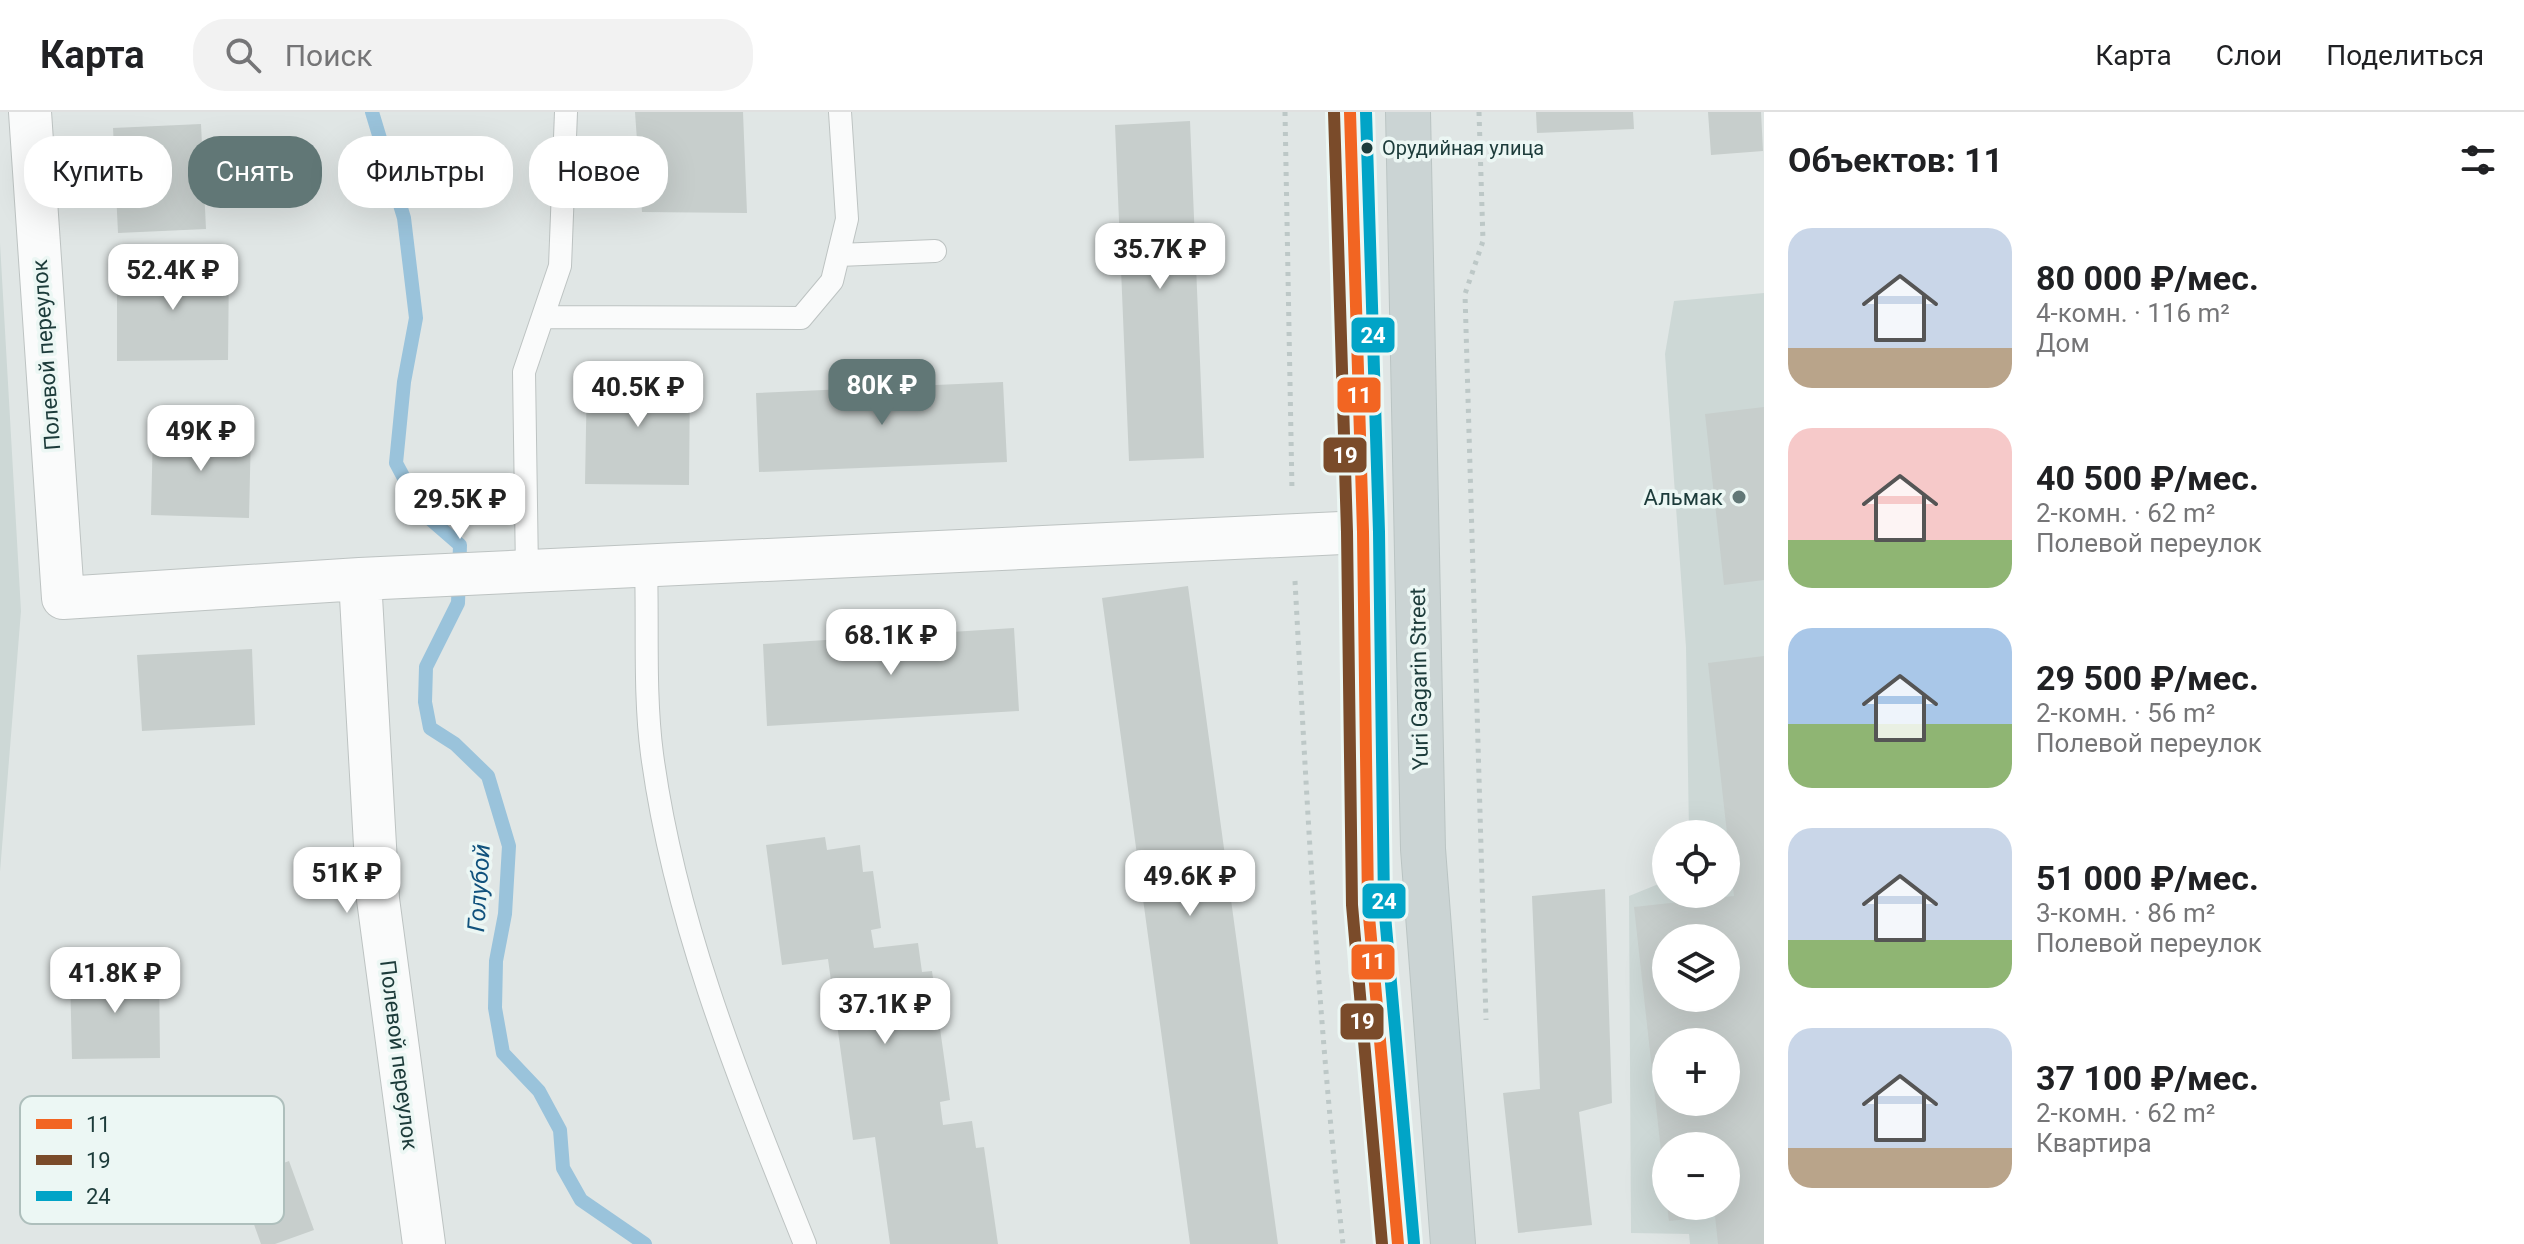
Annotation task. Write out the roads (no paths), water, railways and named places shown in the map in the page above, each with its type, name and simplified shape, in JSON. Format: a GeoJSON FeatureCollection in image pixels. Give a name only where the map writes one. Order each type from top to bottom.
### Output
{"type":"FeatureCollection","features":[{"type":"Feature","properties":{"kind":"main road"},"geometry":{"type":"LineString","coordinates":[[1350,112],[1363,532],[1368,905],[1398,1244]]}},
{"type":"Feature","properties":{"kind":"main road","name":"Yuri Gagarin Street"},"geometry":{"type":"LineString","coordinates":[[1408,112],[1423,849],[1453,1244]]}},
{"type":"Feature","properties":{"kind":"street","name":"Полевой переулок"},"geometry":{"type":"LineString","coordinates":[[30,112],[63,598],[360,579],[378,899],[424,1244]]}},
{"type":"Feature","properties":{"kind":"street"},"geometry":{"type":"LineString","coordinates":[[360,579],[1363,532]]}},
{"type":"Feature","properties":{"kind":"lane"},"geometry":{"type":"LineString","coordinates":[[516,572],[524,372],[560,266],[566,112]]}},
{"type":"Feature","properties":{"kind":"lane"},"geometry":{"type":"LineString","coordinates":[[543,317],[801,318],[832,281],[847,219],[840,112]]}},
{"type":"Feature","properties":{"kind":"lane"},"geometry":{"type":"LineString","coordinates":[[839,255],[935,251]]}},
{"type":"Feature","properties":{"kind":"lane"},"geometry":{"type":"LineString","coordinates":[[646,566],[652,751],[676,886],[731,1059],[805,1244]]}},
{"type":"Feature","properties":{"kind":"waterway","name":"Голубой"},"geometry":{"type":"LineString","coordinates":[[372,112],[404,218],[416,318],[404,382],[396,463],[422,512],[460,545],[458,603],[426,667],[425,702],[430,728],[455,744],[488,776],[509,846],[505,914],[496,961],[495,1008],[503,1053],[539,1091],[560,1130],[563,1168],[581,1200],[645,1244]]}},
{"type":"Feature","properties":{"kind":"place","name":"Орудийная улица"},"geometry":{"type":"Point","coordinates":[1367,148]}},
{"type":"Feature","properties":{"kind":"place","name":"Альмак"},"geometry":{"type":"Point","coordinates":[1739,497]}}]}
